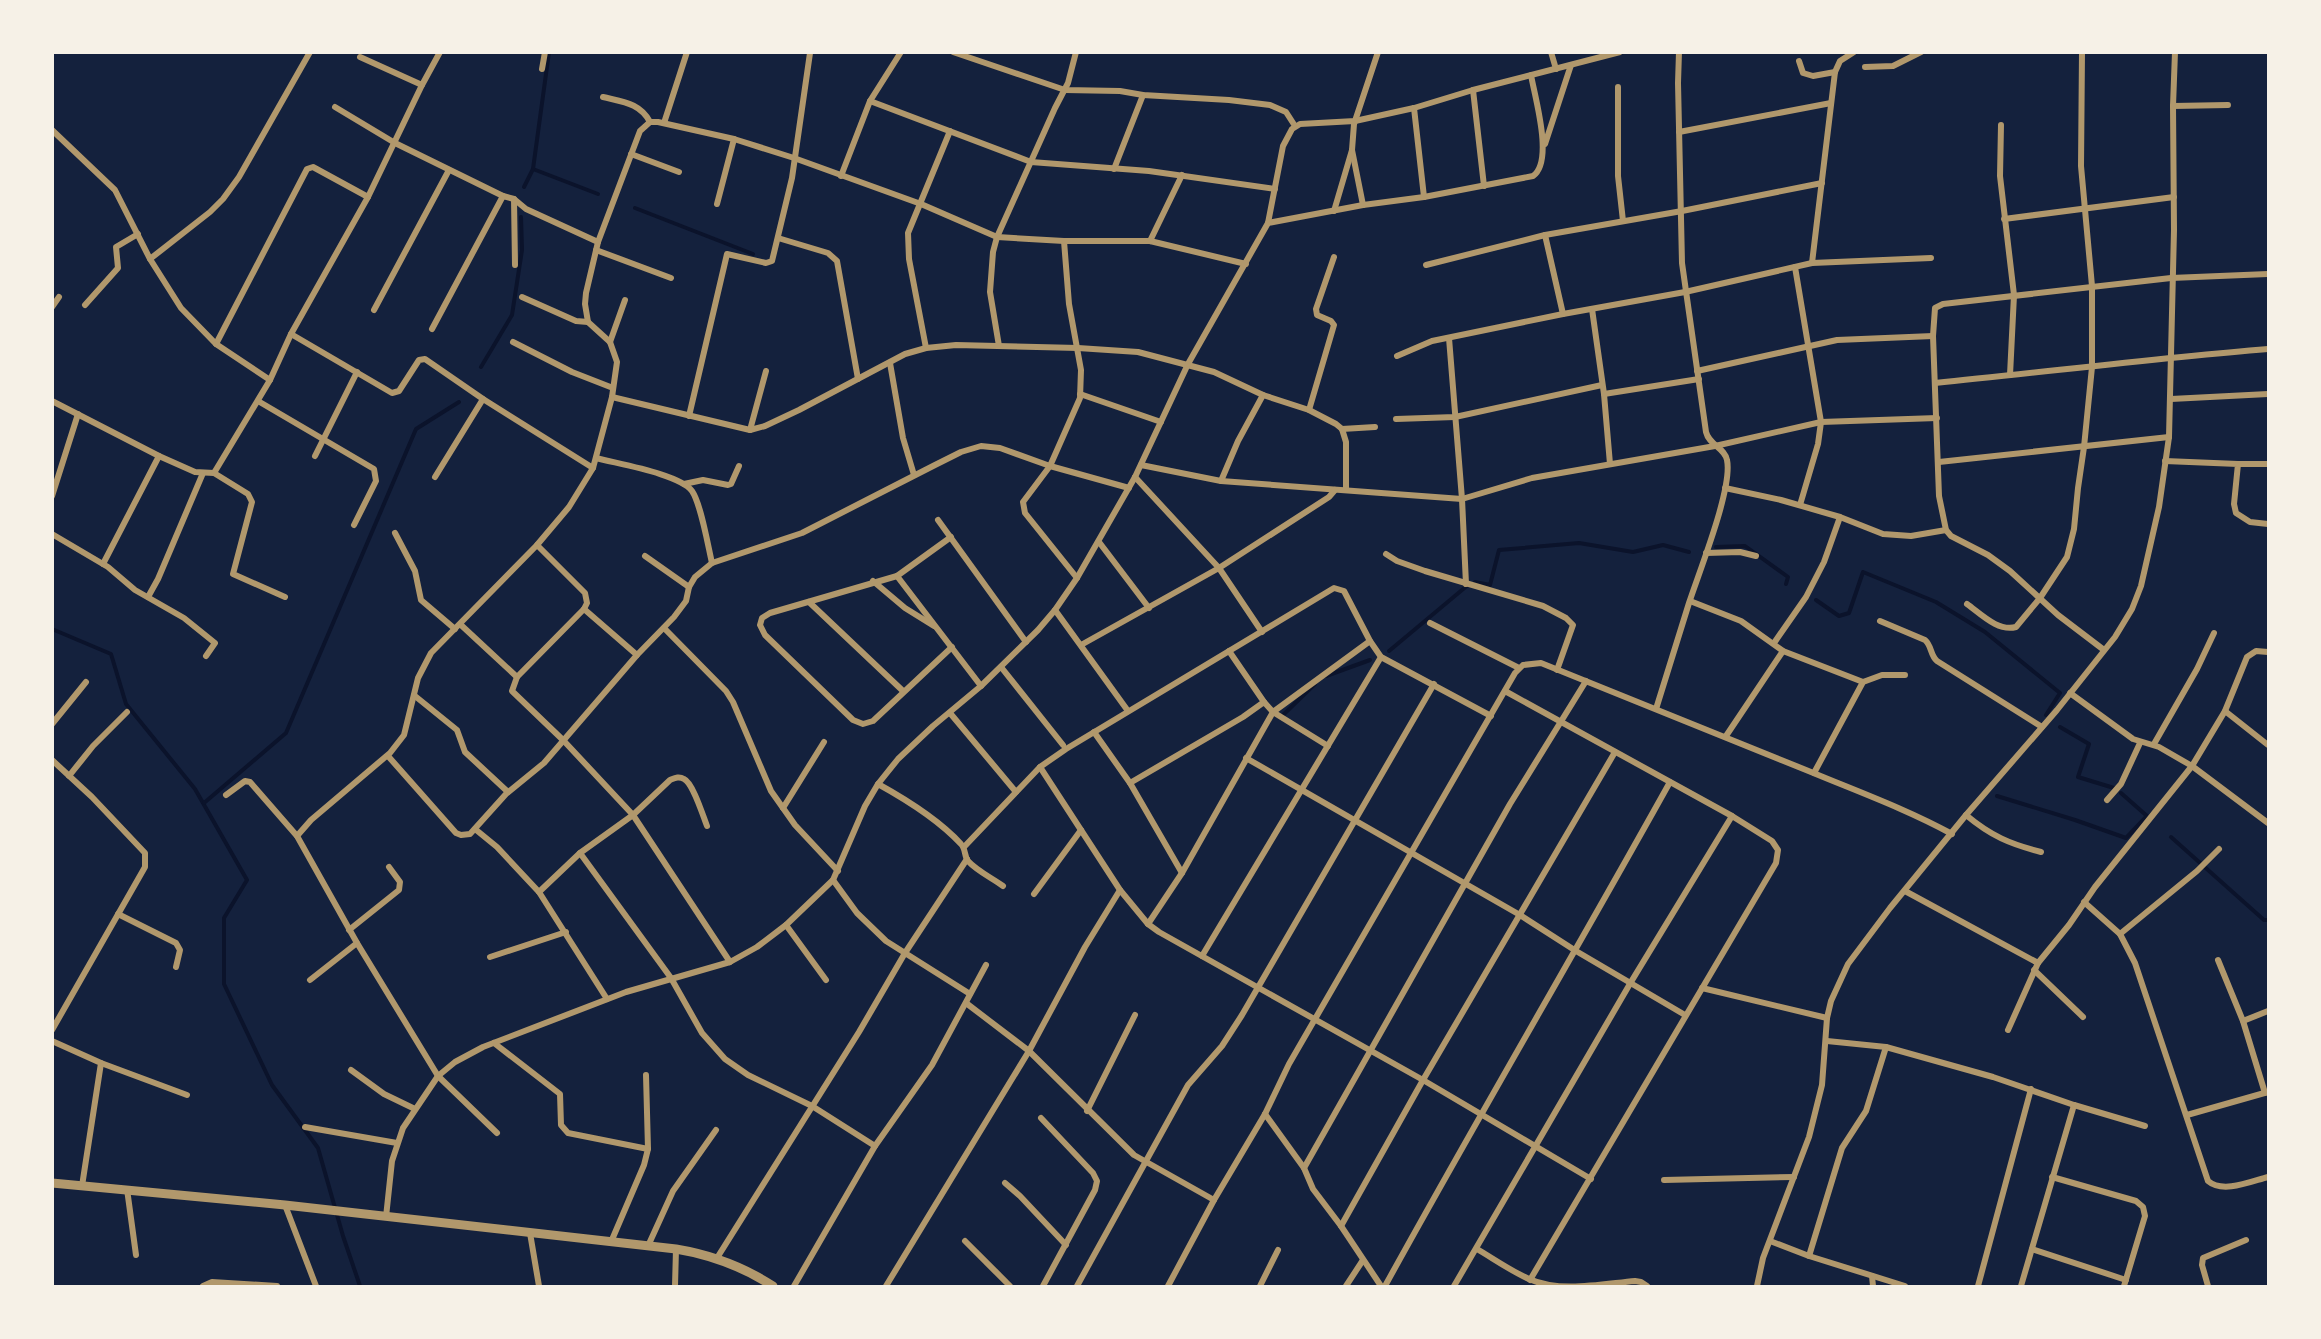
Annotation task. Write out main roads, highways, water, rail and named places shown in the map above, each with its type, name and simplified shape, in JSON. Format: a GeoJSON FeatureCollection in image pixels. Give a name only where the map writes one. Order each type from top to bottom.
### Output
{"type":"FeatureCollection","features":[{"type":"Feature","properties":{"kind":"waterway"},"geometry":{"type":"LineString","coordinates":[[524,187],[533,169],[549,52]]}},
{"type":"Feature","properties":{"kind":"waterway"},"geometry":{"type":"LineString","coordinates":[[533,169],[598,194]]}},
{"type":"Feature","properties":{"kind":"waterway"},"geometry":{"type":"LineString","coordinates":[[635,208],[753,254]]}},
{"type":"Feature","properties":{"kind":"waterway"},"geometry":{"type":"LineString","coordinates":[[481,367],[512,315],[522,250],[521,217]]}},
{"type":"Feature","properties":{"kind":"waterway"},"geometry":{"type":"LineString","coordinates":[[204,803],[286,733],[416,429],[459,402]]}},
{"type":"Feature","properties":{"kind":"waterway"},"geometry":{"type":"LineString","coordinates":[[1475,582],[1490,585],[1499,550],[1579,543],[1633,552],[1663,545],[1689,552]]}},
{"type":"Feature","properties":{"kind":"waterway"},"geometry":{"type":"LineString","coordinates":[[1716,547],[1745,546],[1788,577],[1786,584]]}},
{"type":"Feature","properties":{"kind":"waterway"},"geometry":{"type":"LineString","coordinates":[[1816,600],[1839,616],[1849,613],[1863,572],[1936,602],[1985,632],[2060,693],[2046,715]]}},
{"type":"Feature","properties":{"kind":"waterway"},"geometry":{"type":"LineString","coordinates":[[1389,651],[1468,585]]}},
{"type":"Feature","properties":{"kind":"waterway"},"geometry":{"type":"LineString","coordinates":[[52,629],[111,654],[126,704],[195,789],[247,880],[224,918],[224,984],[272,1085],[318,1148],[360,1286]]}},
{"type":"Feature","properties":{"kind":"waterway"},"geometry":{"type":"LineString","coordinates":[[1326,676],[1370,660]]}},
{"type":"Feature","properties":{"kind":"waterway"},"geometry":{"type":"LineString","coordinates":[[1283,715],[1315,684]]}},
{"type":"Feature","properties":{"kind":"waterway"},"geometry":{"type":"LineString","coordinates":[[2060,727],[2089,744],[2078,777],[2114,788]]}},
{"type":"Feature","properties":{"kind":"waterway"},"geometry":{"type":"LineString","coordinates":[[1997,796],[2126,838],[2147,816],[2121,793]]}},
{"type":"Feature","properties":{"kind":"waterway"},"geometry":{"type":"LineString","coordinates":[[2171,837],[2264,920],[2268,920]]}}]}
